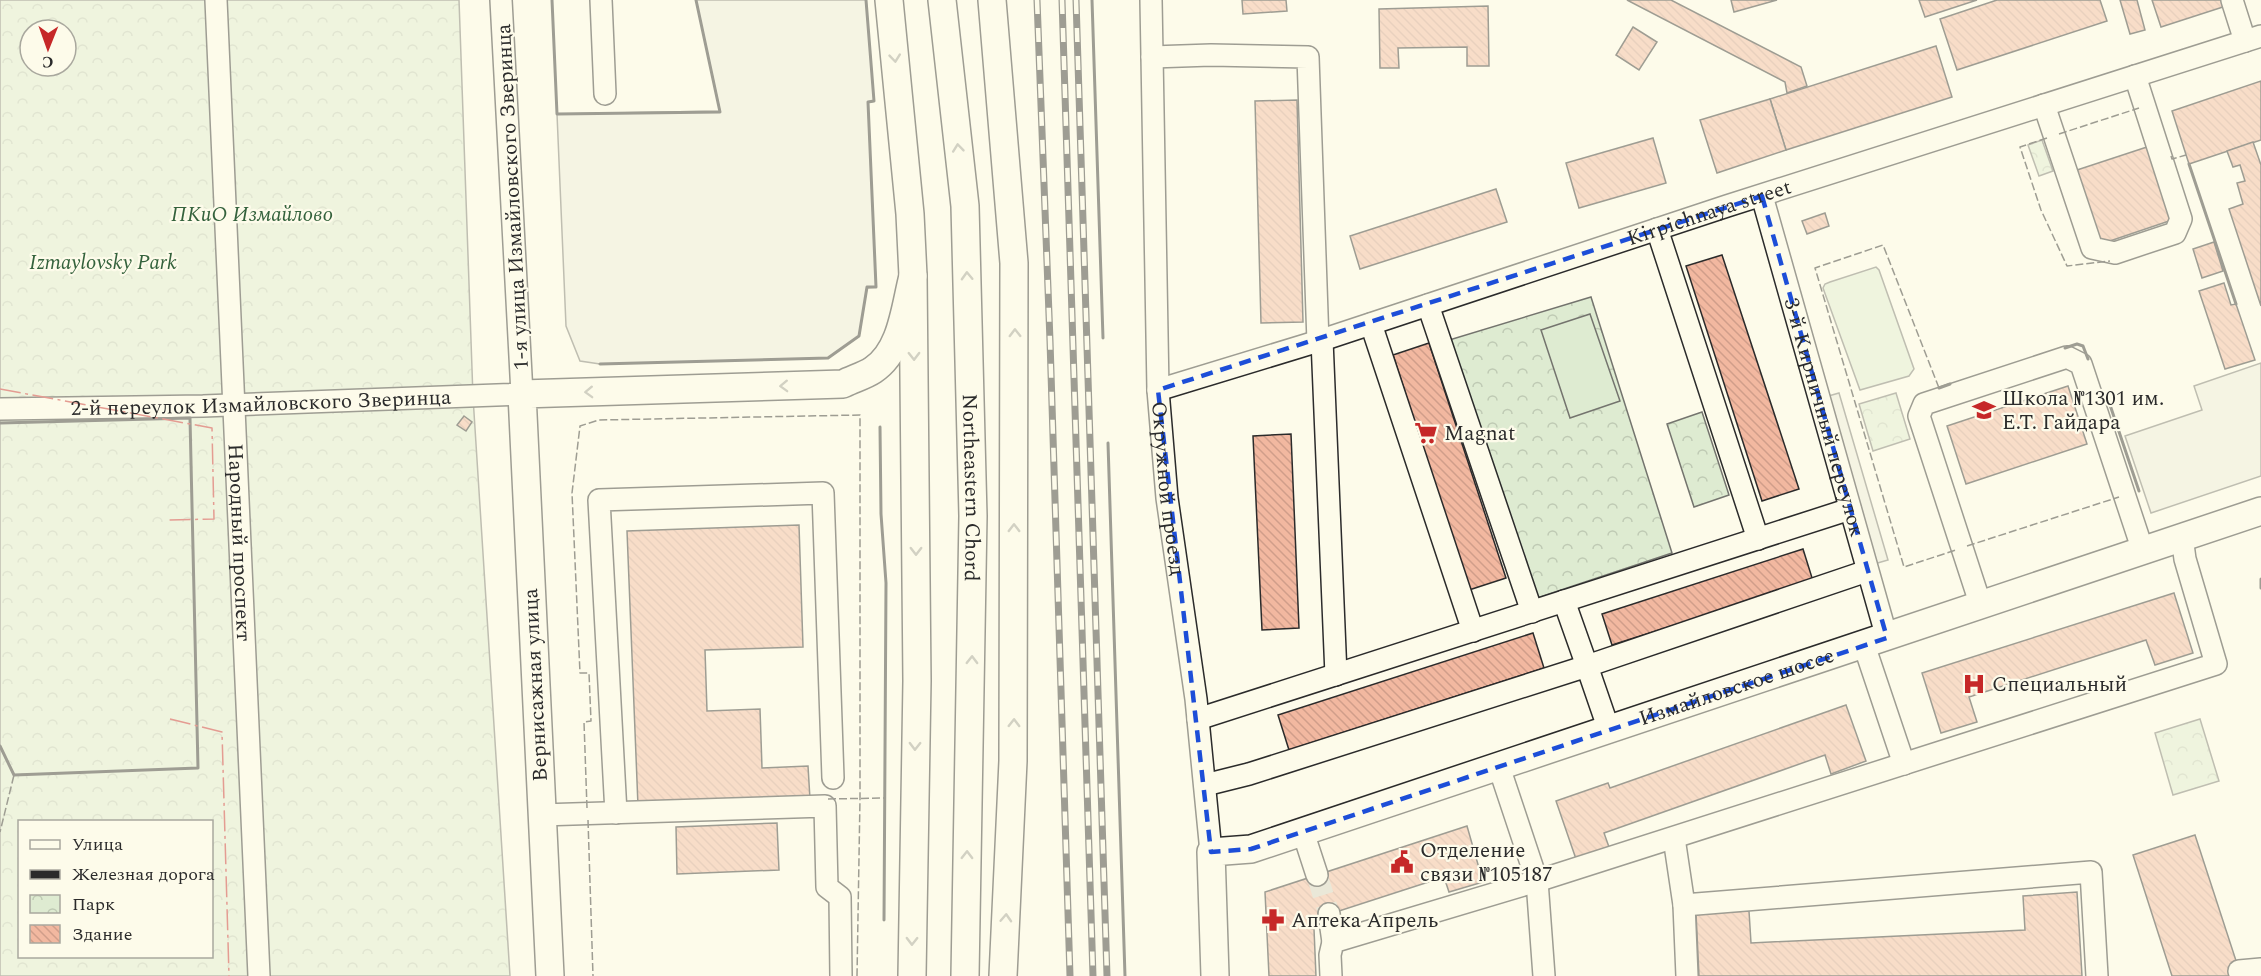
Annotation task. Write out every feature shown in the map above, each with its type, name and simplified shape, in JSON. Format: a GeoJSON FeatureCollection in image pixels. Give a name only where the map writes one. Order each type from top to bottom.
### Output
{"type":"FeatureCollection","features":[{"type":"Feature","properties":{"kind":"main road"},"geometry":{"type":"LineString","coordinates":[[889,0],[910,214],[913,276],[917,681],[912,976]]}},
{"type":"Feature","properties":{"kind":"main road","name":"Northeastern Chord"},"geometry":{"type":"LineString","coordinates":[[942,0],[965,206],[973,516],[965,976]]}},
{"type":"Feature","properties":{"kind":"main road"},"geometry":{"type":"LineString","coordinates":[[992,0],[1008,178],[1015,310],[1014,761],[1003,976]]}},
{"type":"Feature","properties":{"kind":"main road"},"geometry":{"type":"LineString","coordinates":[[522,394],[843,384],[873,370],[891,353],[913,276]]}},
{"type":"Feature","properties":{"kind":"main road","name":"Вернисажная улица"},"geometry":{"type":"LineString","coordinates":[[522,394],[550,976]]}},
{"type":"Feature","properties":{"kind":"main road","name":"Измайловское шоссе"},"geometry":{"type":"LineString","coordinates":[[1211,852],[1251,849],[2261,512]]}},
{"type":"Feature","properties":{"kind":"main road","name":"Окружной проезд"},"geometry":{"type":"LineString","coordinates":[[1211,852],[1215,976]]}},
{"type":"Feature","properties":{"kind":"street","name":"Народный проспект"},"geometry":{"type":"LineString","coordinates":[[216,0],[259,976]]}},
{"type":"Feature","properties":{"kind":"street","name":"1-я улица Измайловского Зверинца"},"geometry":{"type":"LineString","coordinates":[[501,0],[522,394]]}},
{"type":"Feature","properties":{"kind":"street"},"geometry":{"type":"LineString","coordinates":[[601,0],[605,94]]}},
{"type":"Feature","properties":{"kind":"street","name":"Окружной проезд"},"geometry":{"type":"LineString","coordinates":[[1151,0],[1158,390],[1167,498],[1198,719],[1211,852]]}},
{"type":"Feature","properties":{"kind":"street"},"geometry":{"type":"LineString","coordinates":[[2232,0],[2253,38]]}},
{"type":"Feature","properties":{"kind":"street","name":"Kirpichnaya street"},"geometry":{"type":"LineString","coordinates":[[1158,390],[1320,341],[1658,229],[2253,38]]}},
{"type":"Feature","properties":{"kind":"street"},"geometry":{"type":"LineString","coordinates":[[1152,57],[1211,55],[1308,57],[1336,675]]}},
{"type":"Feature","properties":{"kind":"street"},"geometry":{"type":"LineString","coordinates":[[2044,105],[2092,248],[2115,253],[2175,233],[2181,219],[2134,76]]}},
{"type":"Feature","properties":{"kind":"street","name":"3-й Кирпичный переулок"},"geometry":{"type":"LineString","coordinates":[[1762,196],[1867,571],[1876,641],[1904,764]]}},
{"type":"Feature","properties":{"kind":"street"},"geometry":{"type":"LineString","coordinates":[[1658,229],[1758,538]]}},
{"type":"Feature","properties":{"kind":"street"},"geometry":{"type":"LineString","coordinates":[[1428,305],[1532,612]]}},
{"type":"Feature","properties":{"kind":"street"},"geometry":{"type":"LineString","coordinates":[[1371,324],[1473,631]]}},
{"type":"Feature","properties":{"kind":"street"},"geometry":{"type":"LineString","coordinates":[[1981,606],[1919,416],[1924,404],[2067,357],[2081,364],[2143,551]]}},
{"type":"Feature","properties":{"kind":"street","name":"2-й переулок Измайловского Зверинца"},"geometry":{"type":"LineString","coordinates":[[0,410],[234,405],[522,394]]}},
{"type":"Feature","properties":{"kind":"street"},"geometry":{"type":"LineString","coordinates":[[616,813],[599,500],[823,493],[833,778]]}},
{"type":"Feature","properties":{"kind":"street"},"geometry":{"type":"LineString","coordinates":[[1198,719],[1850,509]]}},
{"type":"Feature","properties":{"kind":"street"},"geometry":{"type":"LineString","coordinates":[[1333,942],[1674,838],[2217,664],[2185,559],[2182,537]]}},
{"type":"Feature","properties":{"kind":"street"},"geometry":{"type":"LineString","coordinates":[[1205,785],[1272,767],[1587,666],[1867,571]]}},
{"type":"Feature","properties":{"kind":"street"},"geometry":{"type":"LineString","coordinates":[[1564,601],[1609,730]]}},
{"type":"Feature","properties":{"kind":"street"},"geometry":{"type":"LineString","coordinates":[[1499,767],[1537,881],[1544,976]]}},
{"type":"Feature","properties":{"kind":"street"},"geometry":{"type":"LineString","coordinates":[[541,815],[825,806],[827,887],[840,897],[841,976]]}},
{"type":"Feature","properties":{"kind":"street"},"geometry":{"type":"LineString","coordinates":[[1302,832],[1317,875]]}},
{"type":"Feature","properties":{"kind":"street"},"geometry":{"type":"LineString","coordinates":[[1674,838],[1684,905],[1688,976]]}},
{"type":"Feature","properties":{"kind":"street"},"geometry":{"type":"LineString","coordinates":[[1684,905],[2091,872],[2097,976]]}},
{"type":"Feature","properties":{"kind":"street"},"geometry":{"type":"LineString","coordinates":[[1329,914],[1333,942],[1329,955],[1331,976]]}},
{"type":"Feature","properties":{"kind":"street"},"geometry":{"type":"LineString","coordinates":[[2239,971],[2261,969]]}},
{"type":"Feature","properties":{"kind":"highlighted area"},"geometry":{"type":"Polygon","coordinates":[[[1762,196],[1887,638],[1251,849],[1211,852],[1158,390],[1762,196]]]}},
{"type":"Feature","properties":{"kind":"green space","name":"ПКиО Измайлово"},"geometry":{"type":"Polygon","coordinates":[[[0,0],[459,0],[473,397],[510,976],[0,976],[0,0]]]}},
{"type":"Feature","properties":{"kind":"green space"},"geometry":{"type":"Polygon","coordinates":[[[2042,140],[2053,171],[2039,176],[2028,145],[2042,140]]]}},
{"type":"Feature","properties":{"kind":"green space"},"geometry":{"type":"Polygon","coordinates":[[[1876,267],[1914,369],[1909,376],[1860,390],[1823,288],[1830,282],[1876,267]]]}},
{"type":"Feature","properties":{"kind":"green space"},"geometry":{"type":"Polygon","coordinates":[[[1591,297],[1672,553],[1537,598],[1446,341],[1591,297]]]}},
{"type":"Feature","properties":{"kind":"green space"},"geometry":{"type":"Polygon","coordinates":[[[1590,314],[1620,401],[1570,418],[1541,330],[1590,314]]]}},
{"type":"Feature","properties":{"kind":"green space"},"geometry":{"type":"Polygon","coordinates":[[[1896,393],[1910,439],[1873,451],[1859,404],[1896,393]]]}},
{"type":"Feature","properties":{"kind":"green space"},"geometry":{"type":"Polygon","coordinates":[[[1702,412],[1729,495],[1694,507],[1667,424],[1702,412]]]}},
{"type":"Feature","properties":{"kind":"green space"},"geometry":{"type":"Polygon","coordinates":[[[2200,719],[2219,781],[2173,795],[2155,733],[2200,719]]]}},
{"type":"Feature","properties":{"kind":"shaded area"},"geometry":{"type":"Polygon","coordinates":[[[696,0],[866,0],[874,101],[868,103],[876,287],[867,288],[859,336],[828,358],[600,364],[580,361],[566,326],[557,114],[720,111],[696,0]]]}},
{"type":"Feature","properties":{"kind":"shaded area"},"geometry":{"type":"Polygon","coordinates":[[[2261,363],[2261,476],[2151,513],[2125,436],[2202,410],[2194,386],[2261,363]]]}},
{"type":"Feature","properties":{"kind":"shaded area"},"geometry":{"type":"Polygon","coordinates":[[[1839,393],[1888,560],[1874,564],[1825,397],[1839,393]]]}},
{"type":"Feature","properties":{"kind":"building"},"geometry":{"type":"Polygon","coordinates":[[[1242,0],[1286,0],[1287,11],[1243,14],[1242,0]]]}},
{"type":"Feature","properties":{"kind":"building"},"geometry":{"type":"Polygon","coordinates":[[[1627,0],[1671,0],[1801,67],[1807,86],[1787,93],[1785,82],[1627,0]]]}},
{"type":"Feature","properties":{"kind":"building"},"geometry":{"type":"Polygon","coordinates":[[[1731,0],[1777,0],[1734,12],[1731,0]]]}},
{"type":"Feature","properties":{"kind":"building"},"geometry":{"type":"Polygon","coordinates":[[[1919,0],[1977,0],[1925,17],[1919,0]]]}},
{"type":"Feature","properties":{"kind":"building"},"geometry":{"type":"Polygon","coordinates":[[[1997,0],[2100,0],[2107,21],[1957,70],[1940,19],[1997,0]]]}},
{"type":"Feature","properties":{"kind":"building"},"geometry":{"type":"Polygon","coordinates":[[[2120,0],[2137,0],[2145,30],[2130,34],[2120,0]]]}},
{"type":"Feature","properties":{"kind":"building"},"geometry":{"type":"Polygon","coordinates":[[[2152,0],[2224,0],[2226,6],[2161,27],[2152,0]]]}},
{"type":"Feature","properties":{"kind":"building"},"geometry":{"type":"Polygon","coordinates":[[[1488,6],[1489,66],[1467,66],[1467,47],[1398,48],[1399,68],[1380,68],[1379,9],[1488,6]]]}},
{"type":"Feature","properties":{"kind":"building"},"geometry":{"type":"Polygon","coordinates":[[[1633,27],[1657,42],[1639,70],[1616,55],[1633,27]]]}},
{"type":"Feature","properties":{"kind":"building"},"geometry":{"type":"Polygon","coordinates":[[[1936,46],[1952,97],[1786,150],[1770,99],[1936,46]]]}},
{"type":"Feature","properties":{"kind":"building"},"geometry":{"type":"Polygon","coordinates":[[[2261,81],[2261,140],[2189,164],[2172,111],[2261,81]]]}},
{"type":"Feature","properties":{"kind":"building"},"geometry":{"type":"Polygon","coordinates":[[[1770,99],[1786,150],[1717,173],[1700,120],[1770,99]]]}},
{"type":"Feature","properties":{"kind":"building"},"geometry":{"type":"Polygon","coordinates":[[[1297,100],[1303,322],[1261,323],[1255,101],[1297,100]]]}},
{"type":"Feature","properties":{"kind":"building"},"geometry":{"type":"Polygon","coordinates":[[[1653,138],[1666,183],[1579,208],[1566,163],[1653,138]]]}},
{"type":"Feature","properties":{"kind":"building"},"geometry":{"type":"Polygon","coordinates":[[[2253,142],[2261,165],[2261,306],[2229,209],[2243,204],[2237,183],[2245,181],[2240,165],[2233,167],[2227,151],[2253,142]]]}},
{"type":"Feature","properties":{"kind":"building"},"geometry":{"type":"Polygon","coordinates":[[[2150,146],[2175,219],[2101,244],[2077,170],[2150,146]]]}},
{"type":"Feature","properties":{"kind":"building"},"geometry":{"type":"Polygon","coordinates":[[[1496,189],[1507,222],[1360,269],[1350,236],[1496,189]]]}},
{"type":"Feature","properties":{"kind":"building"},"geometry":{"type":"Polygon","coordinates":[[[1825,213],[1829,226],[1807,234],[1802,221],[1825,213]]]}},
{"type":"Feature","properties":{"kind":"building"},"geometry":{"type":"Polygon","coordinates":[[[2214,242],[2223,271],[2202,278],[2193,249],[2214,242]]]}},
{"type":"Feature","properties":{"kind":"building"},"geometry":{"type":"Polygon","coordinates":[[[1722,255],[1799,489],[1762,501],[1686,266],[1722,255]]]}},
{"type":"Feature","properties":{"kind":"building"},"geometry":{"type":"Polygon","coordinates":[[[2224,283],[2231,305],[2236,304],[2255,360],[2225,369],[2199,291],[2224,283]]]}},
{"type":"Feature","properties":{"kind":"building"},"geometry":{"type":"Polygon","coordinates":[[[1429,343],[1506,578],[1469,590],[1393,355],[1429,343]]]}},
{"type":"Feature","properties":{"kind":"building"},"geometry":{"type":"Polygon","coordinates":[[[2068,386],[2087,444],[1966,484],[1947,426],[2068,386]]]}},
{"type":"Feature","properties":{"kind":"building"},"geometry":{"type":"Polygon","coordinates":[[[464,416],[472,422],[466,431],[457,425],[464,416]]]}},
{"type":"Feature","properties":{"kind":"building"},"geometry":{"type":"Polygon","coordinates":[[[1291,434],[1299,628],[1262,630],[1253,436],[1291,434]]]}},
{"type":"Feature","properties":{"kind":"building"},"geometry":{"type":"Polygon","coordinates":[[[799,525],[803,647],[705,650],[707,711],[760,709],[762,768],[808,766],[810,799],[638,806],[627,531],[799,525]]]}},
{"type":"Feature","properties":{"kind":"building"},"geometry":{"type":"Polygon","coordinates":[[[1803,549],[1813,581],[1612,645],[1602,614],[1803,549]]]}},
{"type":"Feature","properties":{"kind":"building"},"geometry":{"type":"Polygon","coordinates":[[[2174,593],[2193,653],[2155,665],[2146,640],[1969,697],[1977,722],[1941,733],[1922,673],[2174,593]]]}},
{"type":"Feature","properties":{"kind":"building"},"geometry":{"type":"Polygon","coordinates":[[[1533,633],[1544,668],[1289,750],[1278,715],[1533,633]]]}},
{"type":"Feature","properties":{"kind":"building"},"geometry":{"type":"Polygon","coordinates":[[[1846,705],[1866,761],[1831,774],[1825,755],[1604,833],[1609,847],[1576,859],[1556,801],[1608,783],[1610,788],[1846,705]]]}},
{"type":"Feature","properties":{"kind":"building"},"geometry":{"type":"Polygon","coordinates":[[[777,823],[779,870],[677,874],[676,827],[777,823]]]}},
{"type":"Feature","properties":{"kind":"building"},"geometry":{"type":"Polygon","coordinates":[[[1467,826],[1483,882],[1449,892],[1444,877],[1308,921],[1309,928],[1314,929],[1316,976],[1269,976],[1265,892],[1467,826]]]}},
{"type":"Feature","properties":{"kind":"building"},"geometry":{"type":"Polygon","coordinates":[[[2195,835],[2241,976],[2172,976],[2133,855],[2195,835]]]}},
{"type":"Feature","properties":{"kind":"building"},"geometry":{"type":"Polygon","coordinates":[[[2077,892],[2082,976],[1699,976],[1696,913],[1749,911],[1751,943],[2025,930],[2023,896],[2077,892]]]}},
{"type":"Feature","properties":{"kind":"tunnel"},"geometry":{"type":"LineString","coordinates":[[1317,875],[1329,914]]}},
{"type":"Feature","properties":{"kind":"railway"},"geometry":{"type":"LineString","coordinates":[[1037,0],[1070,976]]}},
{"type":"Feature","properties":{"kind":"railway"},"geometry":{"type":"LineString","coordinates":[[1062,0],[1093,976]]}},
{"type":"Feature","properties":{"kind":"railway"},"geometry":{"type":"LineString","coordinates":[[1076,0],[1107,976]]}},
{"type":"Feature","properties":{"kind":"fence"},"geometry":{"type":"LineString","coordinates":[[2059,134],[2139,108]]}},
{"type":"Feature","properties":{"kind":"fence"},"geometry":{"type":"LineString","coordinates":[[2047,138],[2020,147],[2041,210],[2067,266],[2110,261]]}},
{"type":"Feature","properties":{"kind":"fence"},"geometry":{"type":"LineString","coordinates":[[2171,156],[2172,159],[2186,155]]}},
{"type":"Feature","properties":{"kind":"fence"},"geometry":{"type":"LineString","coordinates":[[1939,388],[1883,245],[1815,268],[1904,567],[1956,550]]}},
{"type":"Feature","properties":{"kind":"fence"},"geometry":{"type":"LineString","coordinates":[[587,808],[584,722],[591,721],[589,673],[580,673],[572,493],[580,426],[599,420],[860,415],[860,798],[857,976]]}},
{"type":"Feature","properties":{"kind":"fence"},"geometry":{"type":"LineString","coordinates":[[1967,546],[2119,497]]}},
{"type":"Feature","properties":{"kind":"fence"},"geometry":{"type":"LineString","coordinates":[[0,746],[14,775],[0,832]]}},
{"type":"Feature","properties":{"kind":"fence"},"geometry":{"type":"LineString","coordinates":[[828,799],[884,798]]}},
{"type":"Feature","properties":{"kind":"fence"},"geometry":{"type":"LineString","coordinates":[[588,820],[593,976]]}},
{"type":"Feature","properties":{"kind":"wall"},"geometry":{"type":"LineString","coordinates":[[552,0],[557,114],[720,112],[696,0]]}},
{"type":"Feature","properties":{"kind":"wall"},"geometry":{"type":"LineString","coordinates":[[600,364],[828,358],[859,336],[867,287],[876,287],[868,102],[874,101],[866,0]]}},
{"type":"Feature","properties":{"kind":"wall"},"geometry":{"type":"LineString","coordinates":[[1092,0],[1103,338]]}},
{"type":"Feature","properties":{"kind":"wall"},"geometry":{"type":"LineString","coordinates":[[2189,164],[2236,304]]}},
{"type":"Feature","properties":{"kind":"wall"},"geometry":{"type":"LineString","coordinates":[[2065,348],[2077,344],[2083,346],[2088,359]]}},
{"type":"Feature","properties":{"kind":"wall"},"geometry":{"type":"LineString","coordinates":[[1939,388],[1950,384]]}},
{"type":"Feature","properties":{"kind":"wall"},"geometry":{"type":"LineString","coordinates":[[2103,401],[2104,403],[2109,402],[2139,491]]}},
{"type":"Feature","properties":{"kind":"wall"},"geometry":{"type":"LineString","coordinates":[[0,423],[190,418],[198,768],[14,775],[0,746]]}},
{"type":"Feature","properties":{"kind":"wall"},"geometry":{"type":"LineString","coordinates":[[880,427],[881,514],[886,583],[884,920]]}},
{"type":"Feature","properties":{"kind":"wall"},"geometry":{"type":"LineString","coordinates":[[1108,443],[1125,976]]}},
{"type":"Feature","properties":{"kind":"wall"},"geometry":{"type":"LineString","coordinates":[[2261,579],[2261,588]]}},
{"type":"Feature","properties":{"kind":"power"},"geometry":{"type":"LineString","coordinates":[[0,389],[212,428],[214,519],[166,520]]}},
{"type":"Feature","properties":{"kind":"power"},"geometry":{"type":"LineString","coordinates":[[170,719],[222,732],[229,976]]}},
{"type":"Feature","properties":{"kind":"place","name":"Школа №1301 им. Е.Т. Гайдара"},"geometry":{"type":"Point","coordinates":[1984,410]}},
{"type":"Feature","properties":{"kind":"place","name":"Magnat"},"geometry":{"type":"Point","coordinates":[1426,433]}},
{"type":"Feature","properties":{"kind":"place","name":"Специальный"},"geometry":{"type":"Point","coordinates":[1974,684]}},
{"type":"Feature","properties":{"kind":"place","name":"Отделение связи №105187"},"geometry":{"type":"Point","coordinates":[1402,862]}},
{"type":"Feature","properties":{"kind":"place","name":"Аптека Апрель"},"geometry":{"type":"Point","coordinates":[1273,920]}},
{"type":"Feature","properties":{"kind":"park label","name":"Izmaylovsky Park"},"geometry":{"type":"Point","coordinates":[103,262]}}]}
